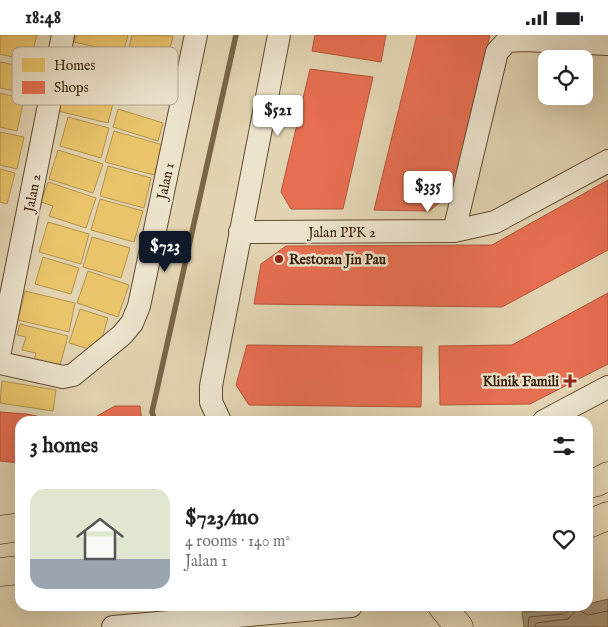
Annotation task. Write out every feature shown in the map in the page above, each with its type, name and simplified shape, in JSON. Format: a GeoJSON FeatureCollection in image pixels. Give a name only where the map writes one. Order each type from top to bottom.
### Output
{"type":"FeatureCollection","features":[{"type":"Feature","properties":{"kind":"main road"},"geometry":{"type":"LineString","coordinates":[[593,521],[608,516]]}},
{"type":"Feature","properties":{"kind":"main road"},"geometry":{"type":"LineString","coordinates":[[0,530],[15,528]]}},
{"type":"Feature","properties":{"kind":"main road"},"geometry":{"type":"LineString","coordinates":[[0,572],[15,570]]}},
{"type":"Feature","properties":{"kind":"main road"},"geometry":{"type":"LineString","coordinates":[[446,611],[458,627]]}},
{"type":"Feature","properties":{"kind":"main road"},"geometry":{"type":"LineString","coordinates":[[464,627],[469,611]]}},
{"type":"Feature","properties":{"kind":"street","name":"Jalan 1"},"geometry":{"type":"LineString","coordinates":[[0,363],[63,377],[73,375],[122,335],[132,323],[139,306],[196,35]]}},
{"type":"Feature","properties":{"kind":"street"},"geometry":{"type":"LineString","coordinates":[[218,416],[211,402],[210,386],[279,35]]}},
{"type":"Feature","properties":{"kind":"street"},"geometry":{"type":"LineString","coordinates":[[454,231],[497,52],[507,41],[524,40],[608,44]]}},
{"type":"Feature","properties":{"kind":"street","name":"Jalan 2"},"geometry":{"type":"LineString","coordinates":[[0,351],[49,105]]}},
{"type":"Feature","properties":{"kind":"street","name":"Jalan PPK 2"},"geometry":{"type":"LineString","coordinates":[[240,232],[454,231],[495,222],[608,161]]}},
{"type":"Feature","properties":{"kind":"street"},"geometry":{"type":"LineString","coordinates":[[553,416],[608,387]]}},
{"type":"Feature","properties":{"kind":"street"},"geometry":{"type":"LineString","coordinates":[[113,627],[266,620],[321,611]]}},
{"type":"Feature","properties":{"kind":"street"},"geometry":{"type":"LineString","coordinates":[[458,627],[459,611]]}},
{"type":"Feature","properties":{"kind":"water"},"geometry":{"type":"Polygon","coordinates":[[[608,599],[608,627],[524,627],[522,612],[593,611],[593,603],[608,599]]]}},
{"type":"Feature","properties":{"kind":"building: Homes"},"geometry":{"type":"Polygon","coordinates":[[[0,35],[37,35],[34,47],[12,47],[12,57],[0,54],[0,35]]]}},
{"type":"Feature","properties":{"kind":"building: Homes"},"geometry":{"type":"Polygon","coordinates":[[[76,35],[128,35],[125,47],[96,47],[74,42],[76,35]]]}},
{"type":"Feature","properties":{"kind":"building: Homes"},"geometry":{"type":"Polygon","coordinates":[[[132,35],[173,36],[170,47],[129,47],[132,35]]]}},
{"type":"Feature","properties":{"kind":"building: Homes"},"geometry":{"type":"Polygon","coordinates":[[[0,62],[12,64],[12,90],[0,88],[0,62]]]}},
{"type":"Feature","properties":{"kind":"building: Homes"},"geometry":{"type":"Polygon","coordinates":[[[0,93],[12,96],[12,105],[23,105],[17,131],[0,127],[0,93]]]}},
{"type":"Feature","properties":{"kind":"building: Homes"},"geometry":{"type":"Polygon","coordinates":[[[60,105],[113,105],[108,123],[58,111],[60,105]]]}},
{"type":"Feature","properties":{"kind":"building: Homes"},"geometry":{"type":"Polygon","coordinates":[[[118,109],[163,123],[158,141],[113,127],[118,109]]]}},
{"type":"Feature","properties":{"kind":"building: Homes"},"geometry":{"type":"Polygon","coordinates":[[[68,117],[109,128],[101,158],[60,146],[68,117]]]}},
{"type":"Feature","properties":{"kind":"building: Homes"},"geometry":{"type":"Polygon","coordinates":[[[114,131],[163,145],[154,175],[105,162],[114,131]]]}},
{"type":"Feature","properties":{"kind":"building: Homes"},"geometry":{"type":"Polygon","coordinates":[[[0,132],[24,137],[17,169],[0,165],[0,132]]]}},
{"type":"Feature","properties":{"kind":"building: Homes"},"geometry":{"type":"Polygon","coordinates":[[[58,150],[103,164],[93,193],[49,179],[58,150]]]}},
{"type":"Feature","properties":{"kind":"building: Homes"},"geometry":{"type":"Polygon","coordinates":[[[108,166],[151,178],[144,208],[100,196],[108,166]]]}},
{"type":"Feature","properties":{"kind":"building: Homes"},"geometry":{"type":"Polygon","coordinates":[[[0,169],[15,173],[7,204],[0,202],[0,169]]]}},
{"type":"Feature","properties":{"kind":"building: Homes"},"geometry":{"type":"Polygon","coordinates":[[[48,182],[96,198],[86,228],[49,216],[53,206],[41,202],[48,182]]]}},
{"type":"Feature","properties":{"kind":"building: Homes"},"geometry":{"type":"Polygon","coordinates":[[[100,199],[143,211],[134,242],[91,230],[100,199]]]}},
{"type":"Feature","properties":{"kind":"building: Homes"},"geometry":{"type":"Polygon","coordinates":[[[48,222],[89,234],[81,264],[39,252],[48,222]]]}},
{"type":"Feature","properties":{"kind":"building: Homes"},"geometry":{"type":"Polygon","coordinates":[[[92,237],[130,248],[121,278],[83,267],[92,237]]]}},
{"type":"Feature","properties":{"kind":"building: Homes"},"geometry":{"type":"Polygon","coordinates":[[[43,257],[79,268],[71,294],[35,284],[43,257]]]}},
{"type":"Feature","properties":{"kind":"building: Homes"},"geometry":{"type":"Polygon","coordinates":[[[88,271],[129,285],[118,317],[77,303],[88,271]]]}},
{"type":"Feature","properties":{"kind":"building: Homes"},"geometry":{"type":"Polygon","coordinates":[[[25,291],[75,303],[69,332],[18,320],[25,291]]]}},
{"type":"Feature","properties":{"kind":"building: Homes"},"geometry":{"type":"Polygon","coordinates":[[[80,309],[108,318],[98,352],[69,343],[80,309]]]}},
{"type":"Feature","properties":{"kind":"building: Homes"},"geometry":{"type":"Polygon","coordinates":[[[20,324],[68,336],[59,369],[33,363],[36,353],[22,350],[26,337],[17,335],[20,324]]]}},
{"type":"Feature","properties":{"kind":"building: Homes"},"geometry":{"type":"Polygon","coordinates":[[[2,381],[56,390],[53,411],[0,403],[2,381]]]}},
{"type":"Feature","properties":{"kind":"building: Shops"},"geometry":{"type":"Polygon","coordinates":[[[315,35],[386,35],[381,62],[312,51],[315,35]]]}},
{"type":"Feature","properties":{"kind":"building: Shops"},"geometry":{"type":"Polygon","coordinates":[[[417,35],[490,35],[453,192],[429,211],[374,210],[417,35]]]}},
{"type":"Feature","properties":{"kind":"building: Shops"},"geometry":{"type":"Polygon","coordinates":[[[310,69],[373,77],[343,209],[291,209],[281,192],[310,69]]]}},
{"type":"Feature","properties":{"kind":"building: Shops"},"geometry":{"type":"Polygon","coordinates":[[[608,180],[608,250],[502,307],[254,304],[261,264],[286,246],[492,245],[608,180]]]}},
{"type":"Feature","properties":{"kind":"building: Shops"},"geometry":{"type":"Polygon","coordinates":[[[608,293],[608,364],[530,404],[440,405],[439,346],[512,345],[608,293]]]}},
{"type":"Feature","properties":{"kind":"building: Shops"},"geometry":{"type":"Polygon","coordinates":[[[247,345],[422,347],[421,407],[249,405],[236,385],[247,345]]]}},
{"type":"Feature","properties":{"kind":"building: Shops"},"geometry":{"type":"Polygon","coordinates":[[[115,406],[140,406],[141,416],[97,416],[115,406]]]}},
{"type":"Feature","properties":{"kind":"building: Shops"},"geometry":{"type":"Polygon","coordinates":[[[0,412],[36,416],[15,416],[15,462],[0,461],[0,412]]]}},
{"type":"Feature","properties":{"kind":"waterway"},"geometry":{"type":"LineString","coordinates":[[153,416],[152,412],[236,35]]}},
{"type":"Feature","properties":{"kind":"place","name":"Restoran Jin Pau"},"geometry":{"type":"Point","coordinates":[279,259]}},
{"type":"Feature","properties":{"kind":"place","name":"Klinik Famili"},"geometry":{"type":"Point","coordinates":[570,381]}}]}
